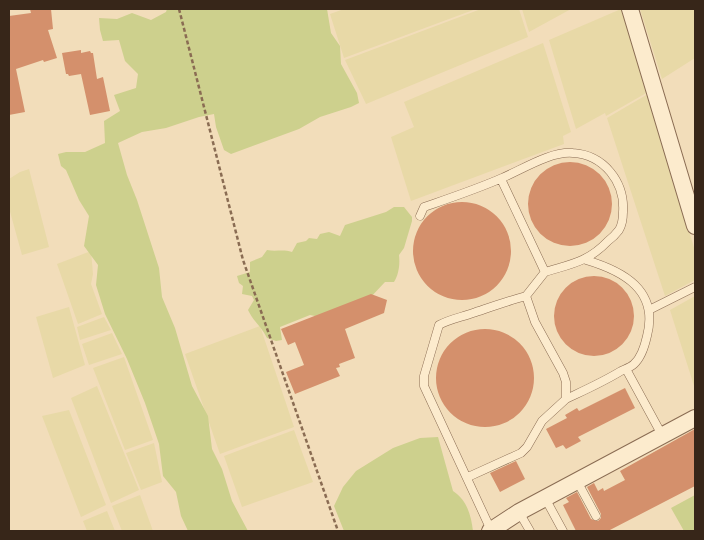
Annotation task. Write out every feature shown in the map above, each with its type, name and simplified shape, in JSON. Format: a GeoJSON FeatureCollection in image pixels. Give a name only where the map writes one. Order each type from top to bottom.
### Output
{"type":"FeatureCollection","features":[{"type":"Feature","properties":{"kind":"street"},"geometry":{"type":"LineString","coordinates":[[630,9],[695,226]]}},
{"type":"Feature","properties":{"kind":"street"},"geometry":{"type":"LineString","coordinates":[[491,531],[519,512],[695,418]]}},
{"type":"Feature","properties":{"kind":"lane"},"geometry":{"type":"LineString","coordinates":[[420,216],[424,207],[500,179],[558,154],[574,153],[591,157],[604,164],[614,174],[624,202],[622,220],[618,231],[595,254],[586,260],[545,272],[526,296],[494,304],[439,325],[424,376],[424,386],[468,477],[491,531]]}},
{"type":"Feature","properties":{"kind":"lane"},"geometry":{"type":"LineString","coordinates":[[500,179],[545,272]]}},
{"type":"Feature","properties":{"kind":"lane"},"geometry":{"type":"LineString","coordinates":[[468,477],[521,453],[527,447],[542,421],[566,399],[626,369],[634,364],[642,353],[649,327],[649,310],[639,288],[617,270],[586,260]]}},
{"type":"Feature","properties":{"kind":"lane"},"geometry":{"type":"LineString","coordinates":[[649,310],[695,287]]}},
{"type":"Feature","properties":{"kind":"lane"},"geometry":{"type":"LineString","coordinates":[[526,296],[535,322],[563,373],[566,382],[566,399]]}},
{"type":"Feature","properties":{"kind":"lane"},"geometry":{"type":"LineString","coordinates":[[626,369],[662,435]]}},
{"type":"Feature","properties":{"kind":"lane"},"geometry":{"type":"LineString","coordinates":[[577,481],[596,516]]}},
{"type":"Feature","properties":{"kind":"lane"},"geometry":{"type":"LineString","coordinates":[[545,498],[563,531]]}},
{"type":"Feature","properties":{"kind":"lane"},"geometry":{"type":"LineString","coordinates":[[519,512],[530,531]]}},
{"type":"Feature","properties":{"kind":"path"},"geometry":{"type":"LineString","coordinates":[[179,9],[243,260],[338,531]]}},
{"type":"Feature","properties":{"kind":"shaded area"},"geometry":{"type":"Polygon","coordinates":[[[344,9],[476,9],[344,58],[330,14],[344,9]]]}},
{"type":"Feature","properties":{"kind":"shaded area"},"geometry":{"type":"Polygon","coordinates":[[[481,9],[519,9],[528,37],[366,104],[345,60],[481,9]]]}},
{"type":"Feature","properties":{"kind":"shaded area"},"geometry":{"type":"Polygon","coordinates":[[[522,9],[571,9],[529,32],[522,9]]]}},
{"type":"Feature","properties":{"kind":"shaded area"},"geometry":{"type":"Polygon","coordinates":[[[621,9],[626,13],[648,92],[606,116],[605,113],[576,129],[549,40],[621,9]]]}},
{"type":"Feature","properties":{"kind":"shaded area"},"geometry":{"type":"Polygon","coordinates":[[[640,9],[695,9],[695,58],[662,79],[640,9]]]}},
{"type":"Feature","properties":{"kind":"shaded area"},"geometry":{"type":"Polygon","coordinates":[[[543,43],[571,132],[563,136],[564,144],[411,201],[391,137],[414,127],[404,102],[543,43]]]}},
{"type":"Feature","properties":{"kind":"shaded area"},"geometry":{"type":"Polygon","coordinates":[[[648,94],[695,251],[695,280],[665,296],[607,118],[648,94]]]}},
{"type":"Feature","properties":{"kind":"shaded area"},"geometry":{"type":"Polygon","coordinates":[[[29,169],[49,247],[22,255],[9,208],[9,179],[29,169]]]}},
{"type":"Feature","properties":{"kind":"shaded area"},"geometry":{"type":"Polygon","coordinates":[[[91,251],[93,274],[91,284],[102,314],[78,324],[57,264],[91,251]]]}},
{"type":"Feature","properties":{"kind":"shaded area"},"geometry":{"type":"Polygon","coordinates":[[[695,296],[695,389],[670,310],[695,296]]]}},
{"type":"Feature","properties":{"kind":"shaded area"},"geometry":{"type":"Polygon","coordinates":[[[69,307],[85,365],[53,378],[36,317],[69,307]]]}},
{"type":"Feature","properties":{"kind":"shaded area"},"geometry":{"type":"Polygon","coordinates":[[[104,317],[111,330],[80,340],[77,327],[104,317]]]}},
{"type":"Feature","properties":{"kind":"shaded area"},"geometry":{"type":"Polygon","coordinates":[[[260,326],[294,427],[220,454],[185,354],[260,326]]]}},
{"type":"Feature","properties":{"kind":"shaded area"},"geometry":{"type":"Polygon","coordinates":[[[112,333],[122,354],[89,365],[82,344],[112,333]]]}},
{"type":"Feature","properties":{"kind":"shaded area"},"geometry":{"type":"Polygon","coordinates":[[[124,357],[153,440],[125,450],[93,368],[124,357]]]}},
{"type":"Feature","properties":{"kind":"shaded area"},"geometry":{"type":"Polygon","coordinates":[[[97,386],[139,490],[111,503],[71,398],[97,386]]]}},
{"type":"Feature","properties":{"kind":"shaded area"},"geometry":{"type":"Polygon","coordinates":[[[69,410],[106,505],[81,517],[42,416],[69,410]]]}},
{"type":"Feature","properties":{"kind":"shaded area"},"geometry":{"type":"Polygon","coordinates":[[[294,430],[313,482],[242,507],[224,456],[294,430]]]}},
{"type":"Feature","properties":{"kind":"shaded area"},"geometry":{"type":"Polygon","coordinates":[[[154,443],[162,482],[141,490],[126,453],[154,443]]]}},
{"type":"Feature","properties":{"kind":"shaded area"},"geometry":{"type":"Polygon","coordinates":[[[140,495],[153,531],[122,531],[112,506],[140,495]]]}},
{"type":"Feature","properties":{"kind":"shaded area"},"geometry":{"type":"Polygon","coordinates":[[[107,511],[115,531],[87,531],[83,521],[107,511]]]}},
{"type":"Feature","properties":{"kind":"green space"},"geometry":{"type":"Polygon","coordinates":[[[167,9],[327,9],[331,33],[340,46],[341,64],[357,93],[359,103],[320,117],[299,129],[231,154],[224,150],[216,127],[214,114],[166,128],[142,132],[118,143],[159,268],[162,297],[175,328],[192,386],[208,416],[212,449],[222,469],[232,501],[248,531],[188,531],[181,516],[176,492],[163,476],[159,444],[145,403],[127,359],[105,314],[96,285],[98,265],[84,246],[89,216],[79,200],[66,170],[61,166],[58,154],[85,152],[105,143],[104,121],[120,111],[114,95],[136,88],[138,74],[125,61],[119,40],[103,41],[99,18],[117,19],[132,13],[151,20],[166,12],[167,9]]]}},
{"type":"Feature","properties":{"kind":"green space"},"geometry":{"type":"Polygon","coordinates":[[[394,207],[404,207],[412,217],[412,221],[404,248],[399,255],[399,269],[394,282],[385,282],[369,299],[325,318],[310,315],[280,327],[282,340],[276,341],[267,338],[248,310],[254,300],[252,296],[242,294],[243,286],[239,283],[237,276],[250,272],[250,262],[262,257],[267,250],[292,252],[297,243],[306,241],[309,238],[317,239],[320,234],[329,232],[340,236],[345,225],[386,212],[394,207]]]}},
{"type":"Feature","properties":{"kind":"green space"},"geometry":{"type":"Polygon","coordinates":[[[438,437],[453,491],[468,508],[473,531],[344,531],[334,506],[343,487],[356,471],[393,448],[420,438],[438,437]]]}},
{"type":"Feature","properties":{"kind":"green space"},"geometry":{"type":"Polygon","coordinates":[[[695,495],[695,531],[684,531],[671,508],[695,495]]]}},
{"type":"Feature","properties":{"kind":"building"},"geometry":{"type":"Polygon","coordinates":[[[30,9],[51,9],[53,29],[48,30],[57,58],[44,62],[43,60],[16,69],[25,112],[9,115],[9,16],[31,13],[30,9]]]}},
{"type":"Feature","properties":{"kind":"building"},"geometry":{"type":"Polygon","coordinates":[[[81,50],[81,53],[90,51],[93,53],[97,79],[103,77],[110,111],[90,115],[81,74],[69,76],[66,74],[62,53],[81,50]]]}},
{"type":"Feature","properties":{"kind":"building"},"geometry":{"type":"Polygon","coordinates":[[[570,162],[586,165],[605,181],[609,188],[612,204],[609,220],[593,239],[586,243],[570,246],[554,243],[535,227],[531,220],[528,204],[531,188],[547,169],[554,165],[570,162]]]}},
{"type":"Feature","properties":{"kind":"building"},"geometry":{"type":"Polygon","coordinates":[[[462,202],[481,206],[496,217],[507,232],[511,251],[507,270],[496,285],[481,296],[462,300],[443,296],[428,285],[417,270],[413,251],[417,232],[428,217],[443,206],[462,202]]]}},
{"type":"Feature","properties":{"kind":"building"},"geometry":{"type":"Polygon","coordinates":[[[594,276],[609,279],[622,288],[631,301],[634,316],[631,331],[622,344],[609,353],[594,356],[579,353],[566,344],[557,331],[554,316],[557,301],[566,288],[579,279],[594,276]]]}},
{"type":"Feature","properties":{"kind":"building"},"geometry":{"type":"Polygon","coordinates":[[[371,294],[387,300],[384,313],[345,329],[355,358],[339,364],[340,367],[336,368],[340,376],[295,394],[286,372],[304,365],[295,342],[288,345],[281,329],[371,294]]]}},
{"type":"Feature","properties":{"kind":"building"},"geometry":{"type":"Polygon","coordinates":[[[485,329],[504,333],[520,343],[530,359],[534,378],[530,397],[520,413],[504,423],[485,427],[466,423],[450,413],[440,397],[436,378],[440,359],[450,343],[466,333],[485,329]]]}},
{"type":"Feature","properties":{"kind":"building"},"geometry":{"type":"Polygon","coordinates":[[[625,388],[635,408],[578,437],[581,441],[566,449],[563,445],[556,448],[546,429],[567,418],[565,415],[577,408],[579,411],[625,388]]]}},
{"type":"Feature","properties":{"kind":"building"},"geometry":{"type":"Polygon","coordinates":[[[695,429],[695,486],[608,531],[576,531],[563,505],[569,502],[566,498],[577,492],[591,519],[598,521],[601,518],[601,514],[587,487],[594,483],[598,491],[603,488],[604,491],[625,480],[620,471],[695,429]]]}},
{"type":"Feature","properties":{"kind":"building"},"geometry":{"type":"Polygon","coordinates":[[[516,461],[525,479],[500,492],[490,473],[516,461]]]}}]}
